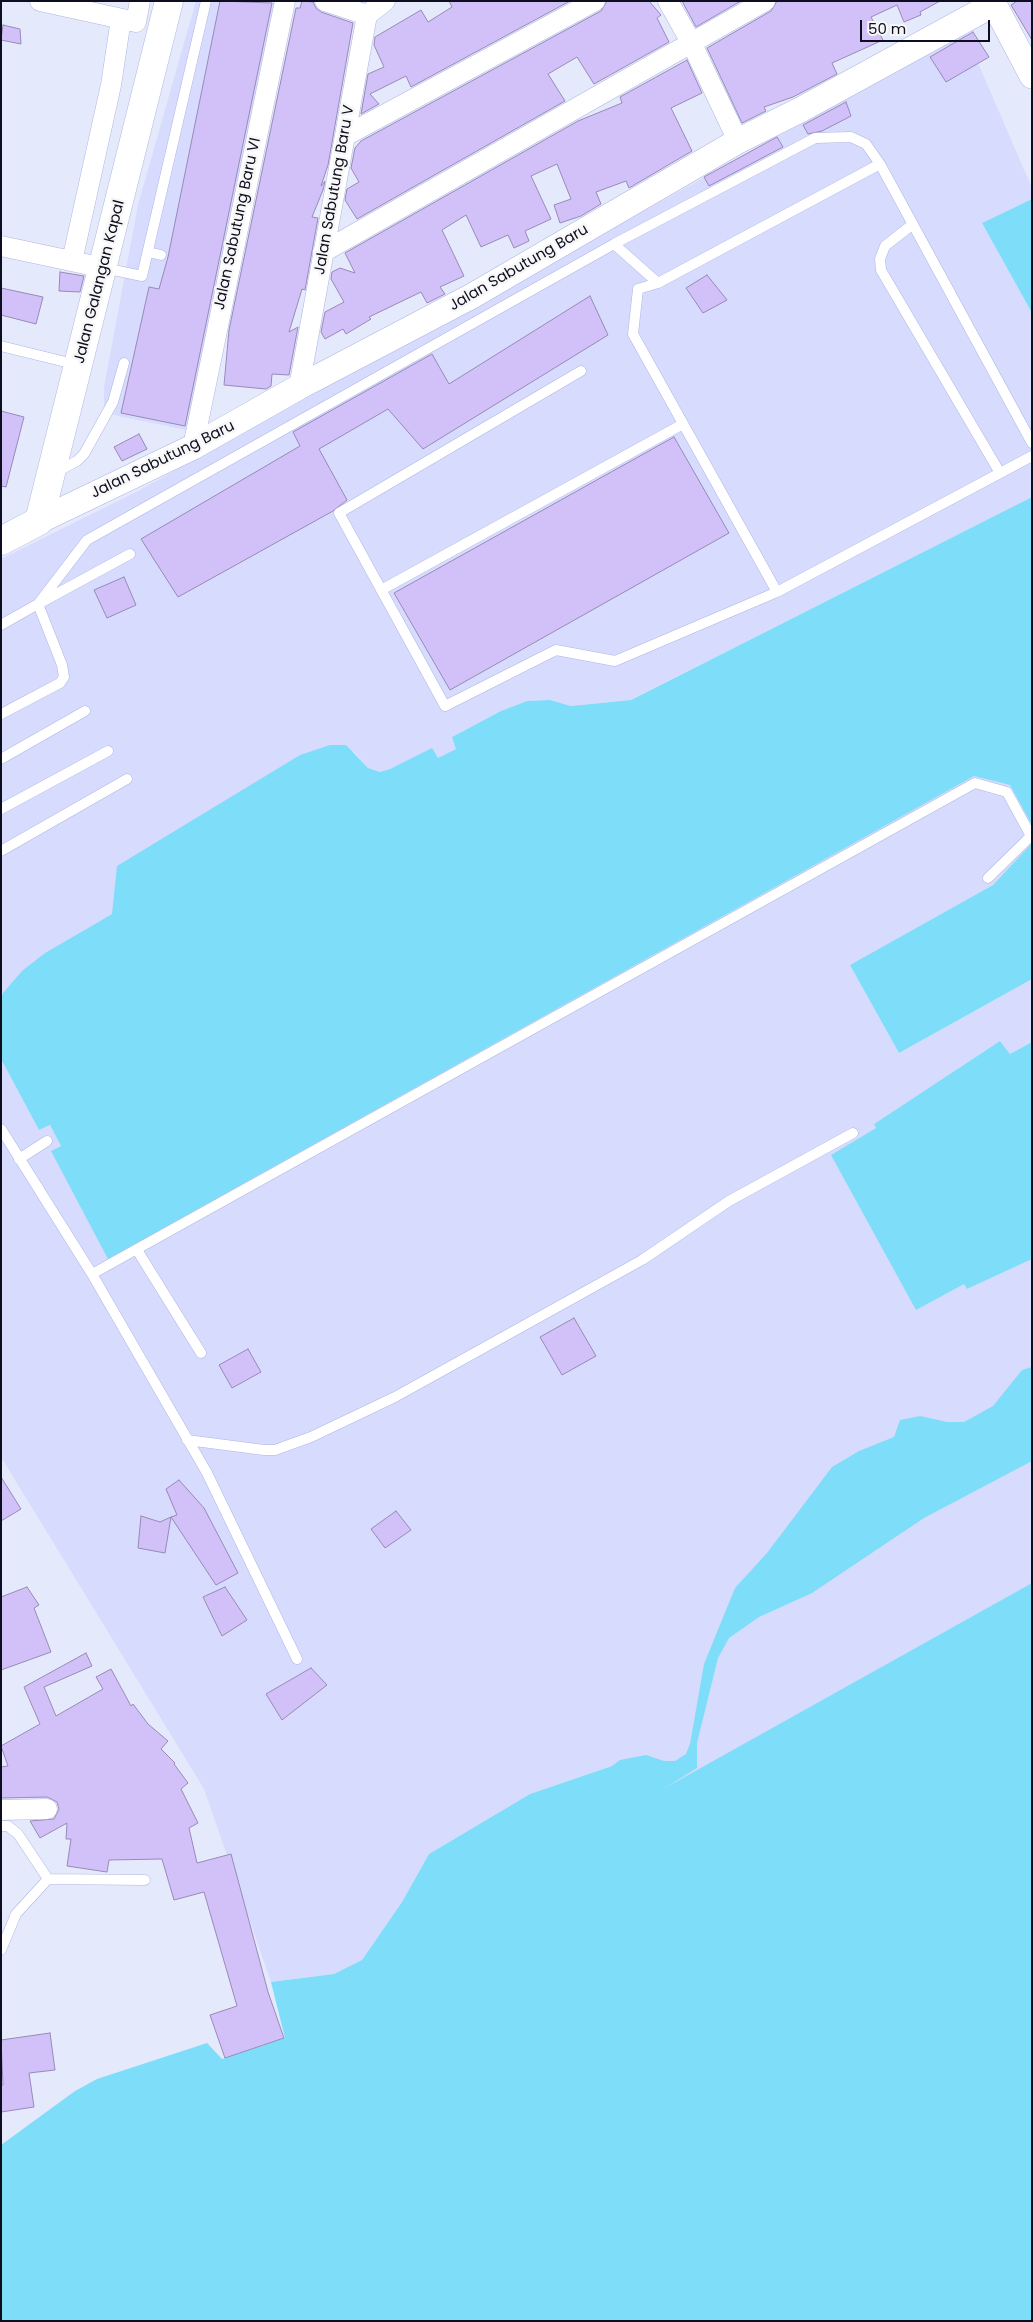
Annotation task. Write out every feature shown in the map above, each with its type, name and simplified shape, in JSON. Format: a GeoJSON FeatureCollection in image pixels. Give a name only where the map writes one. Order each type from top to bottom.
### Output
{"type":"FeatureCollection","features":[{"type":"Feature","properties":{"kind":"main road","name":"Jalan Galangan Kapal"},"geometry":{"type":"LineString","coordinates":[[39,521],[104,268],[169,1]]}},
{"type":"Feature","properties":{"kind":"main road"},"geometry":{"type":"LineString","coordinates":[[1,541],[39,521]]}},
{"type":"Feature","properties":{"kind":"street"},"geometry":{"type":"LineString","coordinates":[[40,1],[136,22],[140,1]]}},
{"type":"Feature","properties":{"kind":"street","name":"Jalan Sabutung Baru VI"},"geometry":{"type":"LineString","coordinates":[[193,446],[285,1]]}},
{"type":"Feature","properties":{"kind":"street"},"geometry":{"type":"LineString","coordinates":[[325,1],[367,15],[385,1]]}},
{"type":"Feature","properties":{"kind":"street"},"geometry":{"type":"LineString","coordinates":[[345,136],[594,1]]}},
{"type":"Feature","properties":{"kind":"street"},"geometry":{"type":"LineString","coordinates":[[668,1],[691,42],[738,141]]}},
{"type":"Feature","properties":{"kind":"street"},"geometry":{"type":"LineString","coordinates":[[323,252],[765,1]]}},
{"type":"Feature","properties":{"kind":"street"},"geometry":{"type":"LineString","coordinates":[[995,2],[1032,76]]}},
{"type":"Feature","properties":{"kind":"street","name":"Jalan Sabutung Baru"},"geometry":{"type":"LineString","coordinates":[[39,521],[193,446],[299,387],[472,296],[738,141],[802,109],[995,2]]}},
{"type":"Feature","properties":{"kind":"street","name":"Jalan Sabutung Baru V"},"geometry":{"type":"LineString","coordinates":[[299,387],[367,15]]}},
{"type":"Feature","properties":{"kind":"street"},"geometry":{"type":"LineString","coordinates":[[72,261],[111,85],[121,19]]}},
{"type":"Feature","properties":{"kind":"street"},"geometry":{"type":"LineString","coordinates":[[1,246],[104,268]]}},
{"type":"Feature","properties":{"kind":"street"},"geometry":{"type":"LineString","coordinates":[[1,1810],[47,1809]]}},
{"type":"Feature","properties":{"kind":"lane"},"geometry":{"type":"LineString","coordinates":[[104,268],[142,276],[206,1]]}},
{"type":"Feature","properties":{"kind":"lane"},"geometry":{"type":"LineString","coordinates":[[38,604],[87,540],[614,244],[815,138],[852,137],[866,144],[880,164],[1032,443]]}},
{"type":"Feature","properties":{"kind":"lane"},"geometry":{"type":"LineString","coordinates":[[777,592],[633,334],[638,290],[658,283],[880,164]]}},
{"type":"Feature","properties":{"kind":"lane"},"geometry":{"type":"LineString","coordinates":[[912,224],[885,246],[880,259],[881,270],[1000,473]]}},
{"type":"Feature","properties":{"kind":"lane"},"geometry":{"type":"LineString","coordinates":[[614,244],[658,283]]}},
{"type":"Feature","properties":{"kind":"lane"},"geometry":{"type":"LineString","coordinates":[[148,252],[160,255]]}},
{"type":"Feature","properties":{"kind":"lane"},"geometry":{"type":"LineString","coordinates":[[1,346],[79,366]]}},
{"type":"Feature","properties":{"kind":"lane"},"geometry":{"type":"LineString","coordinates":[[51,474],[77,461],[84,454],[113,402],[124,363]]}},
{"type":"Feature","properties":{"kind":"lane"},"geometry":{"type":"LineString","coordinates":[[581,371],[339,513],[445,706],[556,650],[615,661],[777,592],[1032,456]]}},
{"type":"Feature","properties":{"kind":"lane"},"geometry":{"type":"LineString","coordinates":[[381,590],[683,424]]}},
{"type":"Feature","properties":{"kind":"lane"},"geometry":{"type":"LineString","coordinates":[[1,626],[130,554]]}},
{"type":"Feature","properties":{"kind":"lane"},"geometry":{"type":"LineString","coordinates":[[1,714],[60,683],[64,677],[62,665],[38,604]]}},
{"type":"Feature","properties":{"kind":"lane"},"geometry":{"type":"LineString","coordinates":[[1,759],[84,711]]}},
{"type":"Feature","properties":{"kind":"lane"},"geometry":{"type":"LineString","coordinates":[[1,809],[108,751]]}},
{"type":"Feature","properties":{"kind":"lane"},"geometry":{"type":"LineString","coordinates":[[1,851],[127,779]]}},
{"type":"Feature","properties":{"kind":"lane"},"geometry":{"type":"LineString","coordinates":[[92,1274],[975,783],[1007,792],[1031,836],[988,878]]}},
{"type":"Feature","properties":{"kind":"lane"},"geometry":{"type":"LineString","coordinates":[[1,1129],[92,1274],[207,1473],[297,1659]]}},
{"type":"Feature","properties":{"kind":"lane"},"geometry":{"type":"LineString","coordinates":[[187,1440],[252,1449],[275,1450],[319,1433],[395,1397],[642,1260],[729,1201],[852,1133]]}},
{"type":"Feature","properties":{"kind":"lane"},"geometry":{"type":"LineString","coordinates":[[19,1159],[47,1141]]}},
{"type":"Feature","properties":{"kind":"lane"},"geometry":{"type":"LineString","coordinates":[[137,1250],[201,1353]]}},
{"type":"Feature","properties":{"kind":"lane"},"geometry":{"type":"LineString","coordinates":[[1,1826],[8,1826],[18,1834],[48,1879]]}},
{"type":"Feature","properties":{"kind":"lane"},"geometry":{"type":"LineString","coordinates":[[1,1950],[16,1914],[48,1879],[145,1880]]}},
{"type":"Feature","properties":{"kind":"shaded area"},"geometry":{"type":"Polygon","coordinates":[[[196,1],[285,1],[191,431],[104,413],[104,387],[138,205],[196,1]]]}},
{"type":"Feature","properties":{"kind":"shaded area"},"geometry":{"type":"Polygon","coordinates":[[[965,33],[1032,188],[1032,199],[982,223],[1032,313],[1032,497],[630,700],[571,706],[550,700],[527,701],[501,711],[452,737],[457,749],[437,759],[431,749],[380,772],[368,768],[354,752],[112,914],[45,953],[3,993],[1,999],[1,559],[138,491],[965,33]]]}},
{"type":"Feature","properties":{"kind":"shaded area"},"geometry":{"type":"Polygon","coordinates":[[[974,776],[1010,785],[1032,825],[1032,843],[993,885],[851,965],[899,1053],[1032,979],[1032,1042],[1010,1054],[1000,1041],[874,1124],[967,1289],[1032,1259],[1032,1583],[663,1790],[612,1766],[530,1794],[429,1854],[402,1902],[362,1960],[334,1974],[271,1982],[204,1789],[1,1457],[1,1059],[39,1130],[50,1125],[61,1146],[51,1151],[974,776]]]}},
{"type":"Feature","properties":{"kind":"water"},"geometry":{"type":"Polygon","coordinates":[[[1032,199],[1032,313],[982,223],[1032,199]]]}},
{"type":"Feature","properties":{"kind":"water"},"geometry":{"type":"Polygon","coordinates":[[[1032,497],[1032,825],[1010,785],[974,776],[108,1259],[51,1151],[61,1146],[50,1125],[39,1130],[1,1059],[1,999],[3,993],[22,971],[45,953],[112,914],[117,866],[300,755],[330,745],[346,745],[368,768],[380,772],[432,748],[438,758],[456,749],[452,737],[501,711],[527,701],[550,700],[571,706],[631,700],[1032,497]]]}},
{"type":"Feature","properties":{"kind":"water"},"geometry":{"type":"Polygon","coordinates":[[[1032,843],[1032,979],[899,1053],[850,965],[993,885],[1032,843]]]}},
{"type":"Feature","properties":{"kind":"water"},"geometry":{"type":"Polygon","coordinates":[[[1000,1041],[1010,1054],[1032,1042],[1032,1259],[967,1289],[964,1284],[916,1310],[831,1155],[876,1128],[874,1124],[1000,1041]]]}},
{"type":"Feature","properties":{"kind":"water"},"geometry":{"type":"Polygon","coordinates":[[[1032,1367],[1032,1461],[924,1518],[812,1593],[759,1617],[729,1638],[718,1658],[697,1743],[697,1768],[663,1789],[1032,1583],[1032,2321],[1,2321],[1,2145],[75,2091],[97,2079],[207,2043],[222,2059],[285,2038],[271,1982],[334,1974],[362,1960],[402,1902],[429,1854],[530,1794],[612,1766],[620,1760],[646,1755],[664,1761],[675,1761],[686,1754],[690,1744],[704,1664],[735,1588],[767,1553],[832,1467],[859,1451],[894,1437],[900,1420],[920,1416],[947,1422],[964,1422],[993,1406],[1022,1370],[1032,1367]]]}},
{"type":"Feature","properties":{"kind":"building"},"geometry":{"type":"Polygon","coordinates":[[[220,1],[272,3],[185,426],[121,413],[149,287],[159,289],[168,257],[220,1]]]}},
{"type":"Feature","properties":{"kind":"building"},"geometry":{"type":"Polygon","coordinates":[[[302,1],[313,2],[321,12],[353,23],[328,165],[321,186],[325,181],[312,217],[318,218],[305,290],[302,289],[289,332],[298,327],[289,375],[272,374],[271,386],[266,389],[224,385],[229,330],[296,8],[300,8],[302,1]]]}},
{"type":"Feature","properties":{"kind":"building"},"geometry":{"type":"Polygon","coordinates":[[[449,1],[570,1],[411,87],[406,76],[370,94],[379,104],[361,114],[368,74],[384,67],[374,45],[375,37],[421,10],[428,22],[452,7],[449,1]]]}},
{"type":"Feature","properties":{"kind":"building"},"geometry":{"type":"Polygon","coordinates":[[[607,1],[649,1],[661,15],[657,18],[669,42],[594,84],[577,57],[548,74],[565,101],[357,219],[345,200],[347,189],[359,182],[351,168],[355,148],[361,141],[601,11],[607,1]]]}},
{"type":"Feature","properties":{"kind":"building"},"geometry":{"type":"Polygon","coordinates":[[[682,1],[741,1],[696,27],[682,1]]]}},
{"type":"Feature","properties":{"kind":"building"},"geometry":{"type":"Polygon","coordinates":[[[777,1],[940,1],[920,12],[921,15],[904,22],[897,5],[871,17],[883,40],[832,63],[837,74],[793,97],[764,107],[766,111],[742,123],[707,48],[771,11],[777,1]]]}},
{"type":"Feature","properties":{"kind":"building"},"geometry":{"type":"Polygon","coordinates":[[[1017,1],[1032,1],[1032,40],[1011,5],[1017,1]]]}},
{"type":"Feature","properties":{"kind":"building"},"geometry":{"type":"Polygon","coordinates":[[[3,25],[20,29],[21,44],[1,40],[3,25]]]}},
{"type":"Feature","properties":{"kind":"building"},"geometry":{"type":"Polygon","coordinates":[[[973,32],[989,57],[946,82],[930,57],[973,32]]]}},
{"type":"Feature","properties":{"kind":"building"},"geometry":{"type":"Polygon","coordinates":[[[687,60],[702,93],[671,108],[692,151],[629,188],[626,181],[596,192],[601,204],[581,216],[560,223],[554,205],[571,199],[557,164],[531,176],[551,219],[525,231],[529,241],[514,248],[508,235],[481,247],[466,215],[442,230],[464,276],[440,287],[445,294],[427,303],[421,292],[369,317],[371,319],[346,334],[343,329],[325,339],[321,332],[325,312],[344,302],[331,279],[332,272],[340,268],[355,273],[345,253],[578,121],[622,103],[620,97],[687,60]]]}},
{"type":"Feature","properties":{"kind":"building"},"geometry":{"type":"Polygon","coordinates":[[[846,102],[851,116],[822,131],[808,134],[803,125],[846,102]]]}},
{"type":"Feature","properties":{"kind":"building"},"geometry":{"type":"Polygon","coordinates":[[[777,137],[783,147],[709,186],[704,177],[777,137]]]}},
{"type":"Feature","properties":{"kind":"building"},"geometry":{"type":"Polygon","coordinates":[[[60,272],[84,276],[80,292],[59,291],[60,272]]]}},
{"type":"Feature","properties":{"kind":"building"},"geometry":{"type":"Polygon","coordinates":[[[707,275],[727,300],[703,313],[686,288],[707,275]]]}},
{"type":"Feature","properties":{"kind":"building"},"geometry":{"type":"Polygon","coordinates":[[[1,288],[43,297],[36,324],[1,315],[1,288]]]}},
{"type":"Feature","properties":{"kind":"building"},"geometry":{"type":"Polygon","coordinates":[[[590,296],[608,335],[423,449],[388,409],[319,449],[347,500],[333,511],[178,597],[141,539],[300,446],[293,432],[432,354],[449,384],[590,296]]]}},
{"type":"Feature","properties":{"kind":"building"},"geometry":{"type":"Polygon","coordinates":[[[1,411],[24,417],[6,487],[1,486],[1,411]]]}},
{"type":"Feature","properties":{"kind":"building"},"geometry":{"type":"Polygon","coordinates":[[[139,434],[147,449],[122,461],[114,447],[139,434]]]}},
{"type":"Feature","properties":{"kind":"building"},"geometry":{"type":"Polygon","coordinates":[[[674,437],[729,533],[450,690],[394,593],[674,437]]]}},
{"type":"Feature","properties":{"kind":"building"},"geometry":{"type":"Polygon","coordinates":[[[124,577],[136,605],[107,618],[94,590],[124,577]]]}},
{"type":"Feature","properties":{"kind":"building"},"geometry":{"type":"Polygon","coordinates":[[[574,1318],[596,1356],[562,1375],[540,1337],[574,1318]]]}},
{"type":"Feature","properties":{"kind":"building"},"geometry":{"type":"Polygon","coordinates":[[[248,1349],[261,1372],[232,1388],[219,1365],[248,1349]]]}},
{"type":"Feature","properties":{"kind":"building"},"geometry":{"type":"Polygon","coordinates":[[[1,1477],[21,1509],[1,1521],[1,1477]]]}},
{"type":"Feature","properties":{"kind":"building"},"geometry":{"type":"Polygon","coordinates":[[[179,1480],[204,1508],[238,1573],[216,1585],[171,1517],[177,1515],[166,1489],[179,1480]]]}},
{"type":"Feature","properties":{"kind":"building"},"geometry":{"type":"Polygon","coordinates":[[[396,1511],[411,1530],[385,1548],[371,1529],[396,1511]]]}},
{"type":"Feature","properties":{"kind":"building"},"geometry":{"type":"Polygon","coordinates":[[[141,1516],[160,1522],[171,1517],[165,1553],[138,1548],[141,1516]]]}},
{"type":"Feature","properties":{"kind":"building"},"geometry":{"type":"Polygon","coordinates":[[[27,1587],[39,1605],[34,1608],[51,1652],[1,1670],[1,1597],[27,1587]]]}},
{"type":"Feature","properties":{"kind":"building"},"geometry":{"type":"Polygon","coordinates":[[[225,1587],[247,1620],[222,1636],[203,1597],[225,1587]]]}},
{"type":"Feature","properties":{"kind":"building"},"geometry":{"type":"Polygon","coordinates":[[[86,1653],[92,1666],[44,1687],[56,1716],[103,1689],[96,1677],[111,1669],[131,1706],[133,1704],[148,1724],[168,1741],[161,1749],[175,1763],[188,1783],[181,1789],[198,1823],[189,1828],[197,1863],[231,1854],[268,1992],[284,2038],[225,2058],[210,2015],[237,2006],[204,1892],[174,1900],[162,1859],[109,1860],[107,1872],[67,1866],[71,1839],[66,1839],[67,1823],[40,1838],[30,1821],[54,1819],[59,1809],[57,1802],[47,1797],[1,1798],[1,1767],[8,1766],[1,1746],[40,1724],[24,1687],[86,1653]]]}},
{"type":"Feature","properties":{"kind":"building"},"geometry":{"type":"Polygon","coordinates":[[[311,1668],[327,1685],[282,1720],[266,1694],[311,1668]]]}},
{"type":"Feature","properties":{"kind":"building"},"geometry":{"type":"Polygon","coordinates":[[[50,2033],[55,2070],[29,2073],[34,2107],[1,2112],[1,2085],[3,2085],[1,2040],[50,2033]]]}}]}
